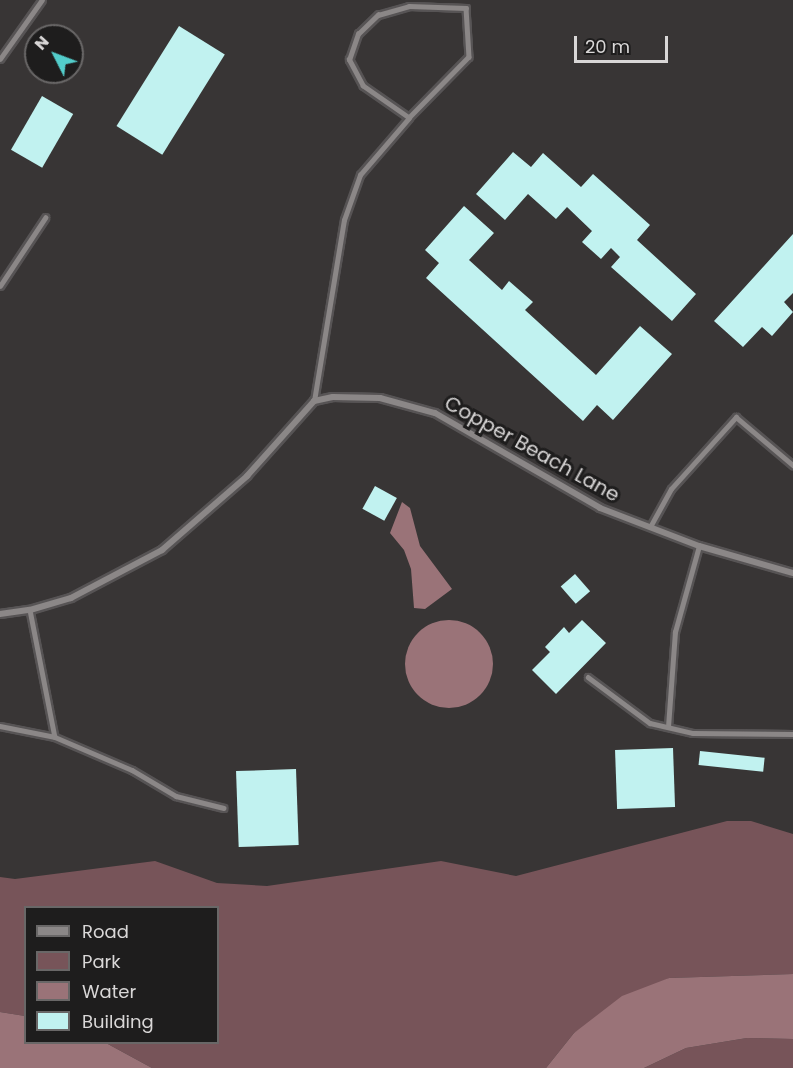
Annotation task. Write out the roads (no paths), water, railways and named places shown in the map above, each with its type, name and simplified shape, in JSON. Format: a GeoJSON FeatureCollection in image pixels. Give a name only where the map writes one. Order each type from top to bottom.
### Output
{"type":"FeatureCollection","features":[{"type":"Feature","properties":{"kind":"street","name":"Copper Beach Lane"},"geometry":{"type":"LineString","coordinates":[[314,401],[333,397],[380,398],[435,413],[600,508],[699,546],[793,573]]}},
{"type":"Feature","properties":{"kind":"street"},"geometry":{"type":"LineString","coordinates":[[0,614],[30,610],[72,598],[162,550],[247,476],[314,401]]}},
{"type":"Feature","properties":{"kind":"lane"},"geometry":{"type":"LineString","coordinates":[[0,59],[42,0]]}},
{"type":"Feature","properties":{"kind":"lane"},"geometry":{"type":"LineString","coordinates":[[314,401],[344,220],[360,175],[409,118],[469,57],[466,8],[409,6],[378,15],[358,34],[349,60],[363,86],[409,118]]}},
{"type":"Feature","properties":{"kind":"lane"},"geometry":{"type":"LineString","coordinates":[[0,286],[45,218]]}},
{"type":"Feature","properties":{"kind":"lane"},"geometry":{"type":"LineString","coordinates":[[650,527],[671,489],[736,417],[793,465]]}},
{"type":"Feature","properties":{"kind":"lane"},"geometry":{"type":"LineString","coordinates":[[668,727],[675,632],[699,546]]}},
{"type":"Feature","properties":{"kind":"lane"},"geometry":{"type":"LineString","coordinates":[[30,610],[55,737]]}},
{"type":"Feature","properties":{"kind":"lane"},"geometry":{"type":"LineString","coordinates":[[588,677],[650,723],[693,733],[793,734]]}},
{"type":"Feature","properties":{"kind":"lane"},"geometry":{"type":"LineString","coordinates":[[0,726],[55,737],[132,770],[176,796],[224,808]]}},
{"type":"Feature","properties":{"kind":"water"},"geometry":{"type":"Polygon","coordinates":[[[402,502],[410,508],[420,546],[452,589],[425,609],[414,608],[411,569],[404,550],[390,533],[402,502]]]}},
{"type":"Feature","properties":{"kind":"water"},"geometry":{"type":"Polygon","coordinates":[[[449,620],[466,624],[480,633],[489,647],[493,664],[489,681],[480,695],[466,704],[449,708],[432,704],[418,695],[409,681],[405,664],[409,647],[418,633],[432,624],[449,620]]]}},
{"type":"Feature","properties":{"kind":"water"},"geometry":{"type":"Polygon","coordinates":[[[793,974],[793,1039],[747,1038],[686,1048],[644,1068],[546,1068],[574,1033],[622,996],[669,978],[793,974]]]}},
{"type":"Feature","properties":{"kind":"water"},"geometry":{"type":"Polygon","coordinates":[[[0,1012],[24,1016],[24,1044],[108,1044],[152,1068],[0,1068],[0,1012]]]}}]}
